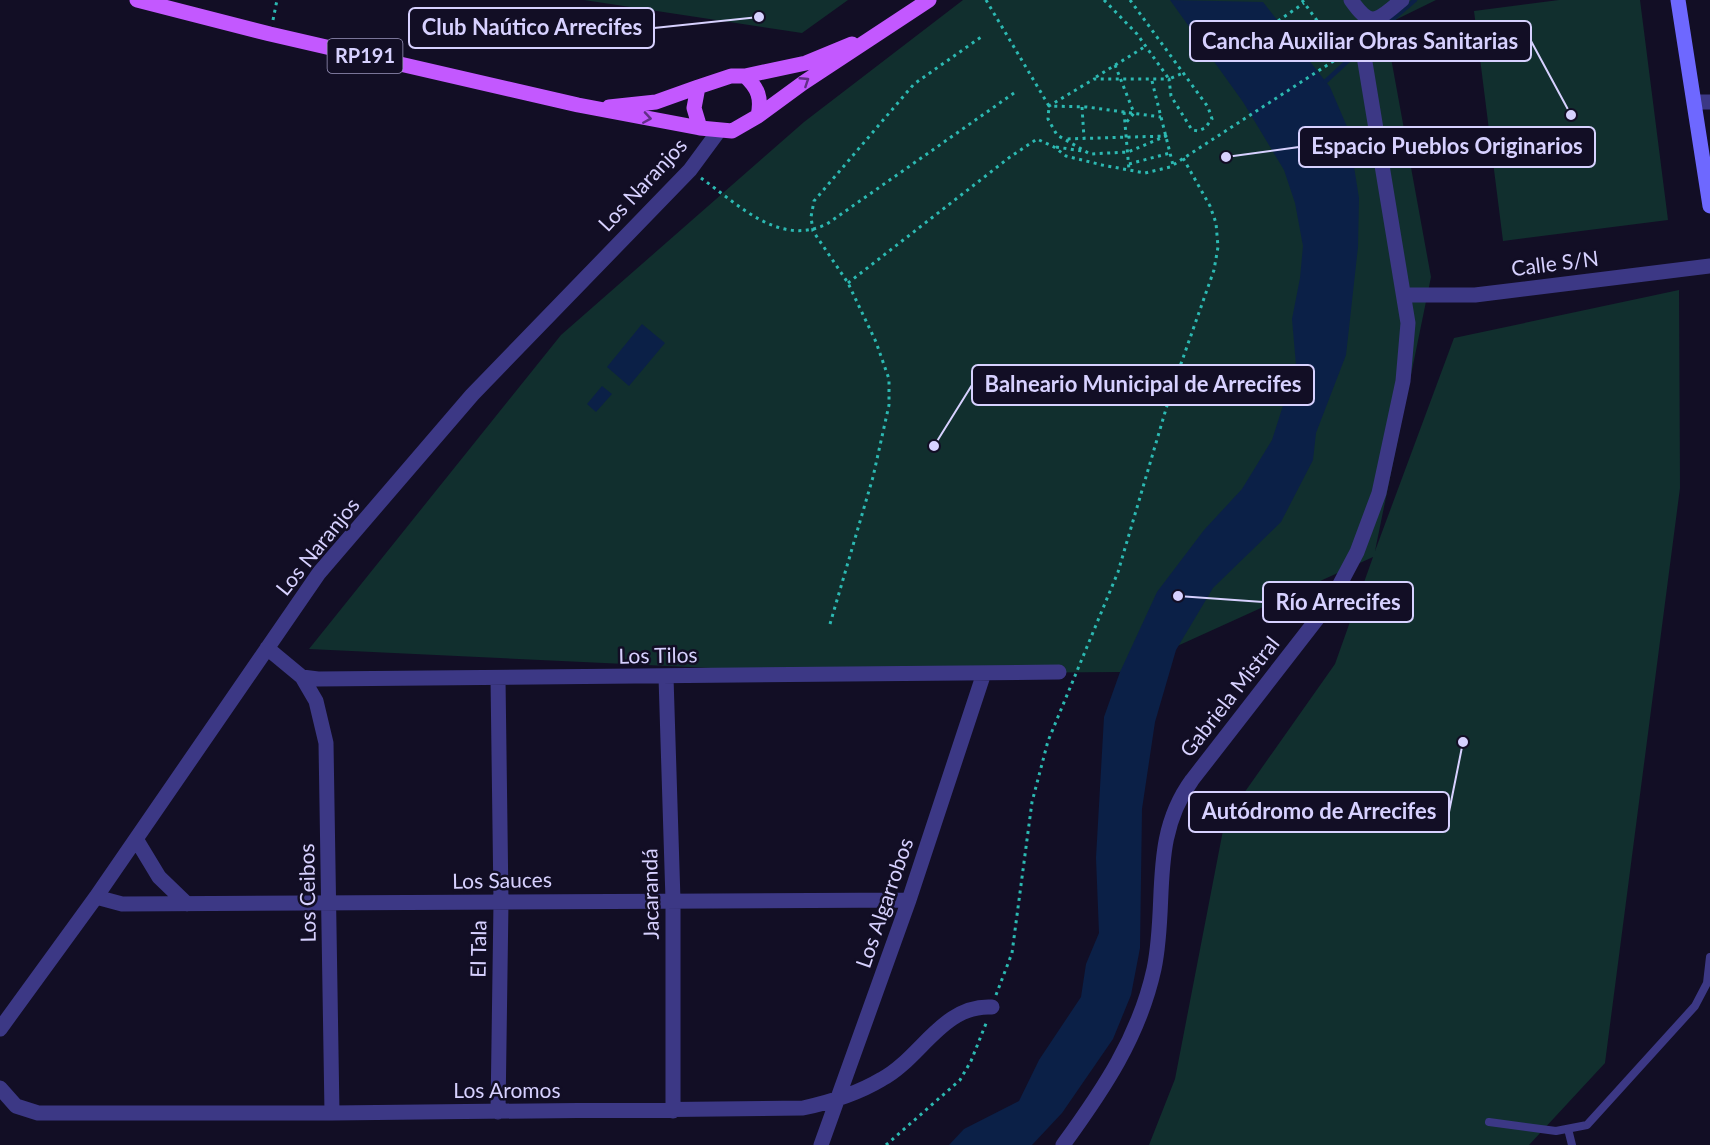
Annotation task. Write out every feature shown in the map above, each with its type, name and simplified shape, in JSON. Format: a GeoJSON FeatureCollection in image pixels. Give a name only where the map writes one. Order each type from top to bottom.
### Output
{"type":"FeatureCollection","features":[{"type":"Feature","properties":{"kind":"main road","name":"RP191"},"geometry":{"type":"LineString","coordinates":[[138,0],[270,34],[594,108],[718,132],[732,131],[758,116],[803,82],[898,23],[929,0]]}},
{"type":"Feature","properties":{"kind":"main road"},"geometry":{"type":"LineString","coordinates":[[1678,0],[1703,102],[1710,206]]}},
{"type":"Feature","properties":{"kind":"main road","name":"RP191"},"geometry":{"type":"LineString","coordinates":[[594,108],[656,102],[718,78],[745,76],[806,63],[898,23]]}},
{"type":"Feature","properties":{"kind":"main road"},"geometry":{"type":"LineString","coordinates":[[745,76],[759,94],[758,116]]}},
{"type":"Feature","properties":{"kind":"main road"},"geometry":{"type":"LineString","coordinates":[[698,87],[694,108],[700,128]]}},
{"type":"Feature","properties":{"kind":"street"},"geometry":{"type":"LineString","coordinates":[[1351,0],[1362,17],[1368,20],[1378,19],[1402,0]]}},
{"type":"Feature","properties":{"kind":"street","name":"Gabriela Mistral"},"geometry":{"type":"LineString","coordinates":[[1063,1145],[1106,1086],[1144,1010],[1155,966],[1162,858],[1174,809],[1192,780],[1331,601],[1357,552],[1379,493],[1403,381],[1408,323],[1405,295],[1356,47],[1368,20]]}},
{"type":"Feature","properties":{"kind":"street","name":"Los Naranjos"},"geometry":{"type":"LineString","coordinates":[[0,1029],[96,897],[319,573],[472,395],[690,170],[718,132]]}},
{"type":"Feature","properties":{"kind":"street","name":"Calle S/N"},"geometry":{"type":"LineString","coordinates":[[1405,295],[1475,295],[1710,266]]}},
{"type":"Feature","properties":{"kind":"street"},"geometry":{"type":"LineString","coordinates":[[267,648],[302,677]]}},
{"type":"Feature","properties":{"kind":"street","name":"Los Tilos"},"geometry":{"type":"LineString","coordinates":[[302,677],[318,679],[666,677],[1059,672]]}},
{"type":"Feature","properties":{"kind":"street","name":"Los Algarrobos"},"geometry":{"type":"LineString","coordinates":[[821,1145],[909,900],[984,673]]}},
{"type":"Feature","properties":{"kind":"street","name":"Los Ceibos"},"geometry":{"type":"LineString","coordinates":[[302,677],[316,701],[326,743],[332,1113]]}},
{"type":"Feature","properties":{"kind":"street","name":"Jacarandá"},"geometry":{"type":"LineString","coordinates":[[666,677],[673,900],[673,1111]]}},
{"type":"Feature","properties":{"kind":"street","name":"El Tala"},"geometry":{"type":"LineString","coordinates":[[498,678],[501,902],[498,1112]]}},
{"type":"Feature","properties":{"kind":"street"},"geometry":{"type":"LineString","coordinates":[[136,839],[159,878],[187,904]]}},
{"type":"Feature","properties":{"kind":"street","name":"Los Sauces"},"geometry":{"type":"LineString","coordinates":[[96,897],[122,904],[909,900]]}},
{"type":"Feature","properties":{"kind":"street","name":"Los Aromos"},"geometry":{"type":"LineString","coordinates":[[0,1088],[16,1106],[38,1113],[673,1111],[803,1108],[836,1101],[883,1079],[902,1065],[953,1016],[975,1006],[992,1007]]}},
{"type":"Feature","properties":{"kind":"lane"},"geometry":{"type":"LineString","coordinates":[[1489,1122],[1556,1131],[1587,1125],[1695,1006],[1707,983],[1710,957]]}},
{"type":"Feature","properties":{"kind":"lane"},"geometry":{"type":"LineString","coordinates":[[1568,1129],[1572,1145]]}},
{"type":"Feature","properties":{"kind":"path"},"geometry":{"type":"LineString","coordinates":[[270,34],[277,0]]}},
{"type":"Feature","properties":{"kind":"path"},"geometry":{"type":"LineString","coordinates":[[987,0],[1049,106],[1048,119],[1057,135],[1090,154],[1128,152],[1166,136]]}},
{"type":"Feature","properties":{"kind":"path"},"geometry":{"type":"LineString","coordinates":[[1104,0],[1146,46],[1170,79],[1171,96],[1192,130],[1205,128],[1212,119],[1208,107],[1130,0]]}},
{"type":"Feature","properties":{"kind":"path"},"geometry":{"type":"LineString","coordinates":[[1278,21],[1303,1],[1332,41],[1356,47]]}},
{"type":"Feature","properties":{"kind":"path"},"geometry":{"type":"LineString","coordinates":[[830,624],[873,477],[889,405],[889,379],[876,342],[848,284],[813,231],[811,217],[814,201],[914,84],[984,35]]}},
{"type":"Feature","properties":{"kind":"path"},"geometry":{"type":"LineString","coordinates":[[1049,106],[1146,46]]}},
{"type":"Feature","properties":{"kind":"path"},"geometry":{"type":"LineString","coordinates":[[848,284],[1010,157],[1037,140],[1054,147],[1066,156],[1145,173],[1173,165],[1356,47]]}},
{"type":"Feature","properties":{"kind":"path"},"geometry":{"type":"LineString","coordinates":[[1115,65],[1134,113]]}},
{"type":"Feature","properties":{"kind":"path"},"geometry":{"type":"LineString","coordinates":[[1094,78],[1152,81],[1170,79],[1183,73]]}},
{"type":"Feature","properties":{"kind":"path"},"geometry":{"type":"LineString","coordinates":[[1152,81],[1173,165]]}},
{"type":"Feature","properties":{"kind":"path"},"geometry":{"type":"LineString","coordinates":[[690,170],[757,218],[776,228],[813,231],[827,224],[1014,93]]}},
{"type":"Feature","properties":{"kind":"path"},"geometry":{"type":"LineString","coordinates":[[1049,106],[1082,107],[1161,117]]}},
{"type":"Feature","properties":{"kind":"path"},"geometry":{"type":"LineString","coordinates":[[1082,107],[1084,139]]}},
{"type":"Feature","properties":{"kind":"path"},"geometry":{"type":"LineString","coordinates":[[1124,112],[1129,170]]}},
{"type":"Feature","properties":{"kind":"path"},"geometry":{"type":"LineString","coordinates":[[1125,124],[1134,113]]}},
{"type":"Feature","properties":{"kind":"path"},"geometry":{"type":"LineString","coordinates":[[1064,139],[1166,136]]}},
{"type":"Feature","properties":{"kind":"path"},"geometry":{"type":"LineString","coordinates":[[1054,147],[1084,151]]}},
{"type":"Feature","properties":{"kind":"path"},"geometry":{"type":"LineString","coordinates":[[1129,164],[1170,153]]}},
{"type":"Feature","properties":{"kind":"path"},"geometry":{"type":"LineString","coordinates":[[886,1145],[960,1080],[971,1061],[1012,953],[1032,802],[1048,741],[1118,572],[1171,392],[1214,270],[1218,247],[1216,223],[1210,206],[1183,159]]}},
{"type":"Feature","properties":{"kind":"green space"},"geometry":{"type":"Polygon","coordinates":[[[584,0],[848,0],[802,33],[584,0]]]}},
{"type":"Feature","properties":{"kind":"green space"},"geometry":{"type":"Polygon","coordinates":[[[963,0],[1436,0],[1385,25],[1431,277],[1375,551],[1454,338],[1679,290],[1680,488],[1605,1063],[1529,1145],[1149,1145],[1175,1079],[1225,820],[1335,664],[1373,557],[1120,672],[838,674],[309,649],[561,335],[804,122],[963,0]]]}},
{"type":"Feature","properties":{"kind":"green space"},"geometry":{"type":"Polygon","coordinates":[[[1559,0],[1640,0],[1668,220],[1503,241],[1474,11],[1559,0]]]}},
{"type":"Feature","properties":{"kind":"water"},"geometry":{"type":"Polygon","coordinates":[[[1170,0],[1263,2],[1330,87],[1348,129],[1359,198],[1358,247],[1346,355],[1316,433],[1313,460],[1281,522],[1213,588],[1176,650],[1155,722],[1142,809],[1140,948],[1131,995],[1113,1039],[1062,1113],[1032,1145],[949,1145],[964,1129],[1019,1101],[1039,1060],[1081,997],[1086,964],[1099,933],[1096,858],[1104,717],[1120,672],[1157,592],[1204,530],[1242,489],[1272,440],[1296,365],[1292,319],[1300,278],[1303,246],[1295,203],[1284,170],[1243,102],[1170,0]]]}},
{"type":"Feature","properties":{"kind":"water"},"geometry":{"type":"Polygon","coordinates":[[[642,324],[665,343],[629,386],[607,367],[642,324]]]}},
{"type":"Feature","properties":{"kind":"water"},"geometry":{"type":"Polygon","coordinates":[[[602,386],[612,394],[596,412],[587,404],[602,386]]]}},
{"type":"Feature","properties":{"kind":"waterway"},"geometry":{"type":"LineString","coordinates":[[1374,35],[1415,0]]}},
{"type":"Feature","properties":{"kind":"waterway"},"geometry":{"type":"LineString","coordinates":[[1326,81],[1352,57]]}},
{"type":"Feature","properties":{"kind":"place","name":"Club Naútico Arrecifes"},"geometry":{"type":"Point","coordinates":[759,17]}},
{"type":"Feature","properties":{"kind":"place","name":"Cancha Auxiliar Obras Sanitarias"},"geometry":{"type":"Point","coordinates":[1571,115]}},
{"type":"Feature","properties":{"kind":"place","name":"Espacio Pueblos Originarios"},"geometry":{"type":"Point","coordinates":[1226,157]}},
{"type":"Feature","properties":{"kind":"place","name":"Balneario Municipal de Arrecifes"},"geometry":{"type":"Point","coordinates":[934,446]}},
{"type":"Feature","properties":{"kind":"place","name":"Río Arrecifes"},"geometry":{"type":"Point","coordinates":[1178,596]}},
{"type":"Feature","properties":{"kind":"place","name":"Autódromo de Arrecifes"},"geometry":{"type":"Point","coordinates":[1463,742]}}]}
